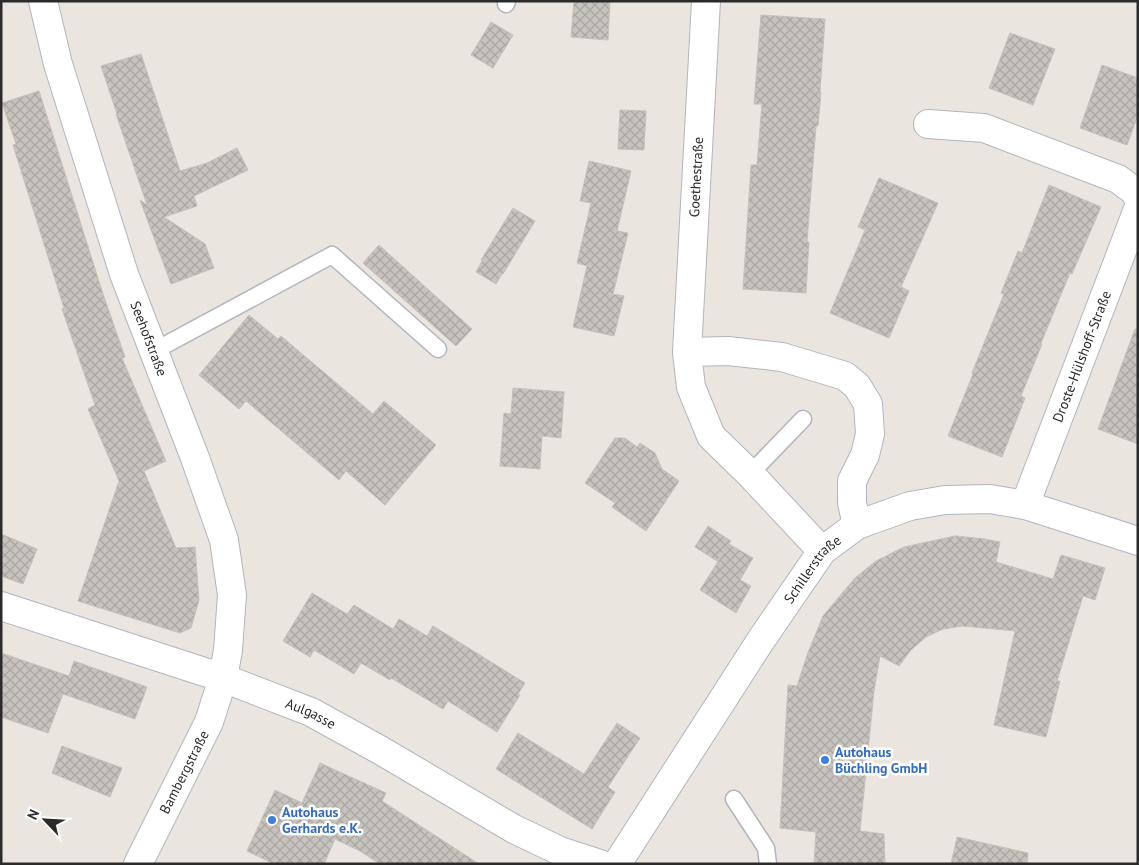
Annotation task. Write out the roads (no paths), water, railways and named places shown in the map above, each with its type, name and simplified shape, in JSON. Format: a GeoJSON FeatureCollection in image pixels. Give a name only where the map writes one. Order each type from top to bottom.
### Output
{"type":"FeatureCollection","features":[{"type":"Feature","properties":{"kind":"street","name":"Seehofstraße"},"geometry":{"type":"LineString","coordinates":[[43,1],[58,64],[124,274],[195,458],[224,540],[232,595],[228,650],[223,678]]}},
{"type":"Feature","properties":{"kind":"street","name":"Goethestraße"},"geometry":{"type":"LineString","coordinates":[[706,1],[687,352],[691,387],[711,436],[750,474],[822,551]]}},
{"type":"Feature","properties":{"kind":"street"},"geometry":{"type":"LineString","coordinates":[[928,124],[984,128],[1118,179],[1138,192],[1138,199]]}},
{"type":"Feature","properties":{"kind":"street","name":"Droste-Hülshoff-Straße"},"geometry":{"type":"LineString","coordinates":[[1025,505],[1138,209]]}},
{"type":"Feature","properties":{"kind":"street"},"geometry":{"type":"LineString","coordinates":[[687,352],[728,352],[782,357],[845,376],[857,386],[868,404],[870,434],[864,455],[852,481],[852,503],[857,525]]}},
{"type":"Feature","properties":{"kind":"street","name":"Schillerstraße"},"geometry":{"type":"LineString","coordinates":[[617,864],[761,640],[822,551],[857,525],[910,506],[945,500],[990,499],[1025,505],[1138,541]]}},
{"type":"Feature","properties":{"kind":"street","name":"Aulgasse"},"geometry":{"type":"LineString","coordinates":[[1,606],[223,678],[311,712],[380,750],[514,829],[560,851],[600,864]]}},
{"type":"Feature","properties":{"kind":"street","name":"Bambergstraße"},"geometry":{"type":"LineString","coordinates":[[138,864],[210,722],[223,678]]}},
{"type":"Feature","properties":{"kind":"lane"},"geometry":{"type":"LineString","coordinates":[[154,351],[332,255],[438,349]]}},
{"type":"Feature","properties":{"kind":"lane"},"geometry":{"type":"LineString","coordinates":[[750,474],[803,419]]}},
{"type":"Feature","properties":{"kind":"lane"},"geometry":{"type":"LineString","coordinates":[[734,799],[766,848],[768,864]]}},
{"type":"Feature","properties":{"kind":"place","name":"Autohaus Büchling GmbH"},"geometry":{"type":"Point","coordinates":[825,760]}},
{"type":"Feature","properties":{"kind":"place","name":"Autohaus Gerhards e.K."},"geometry":{"type":"Point","coordinates":[272,820]}}]}
